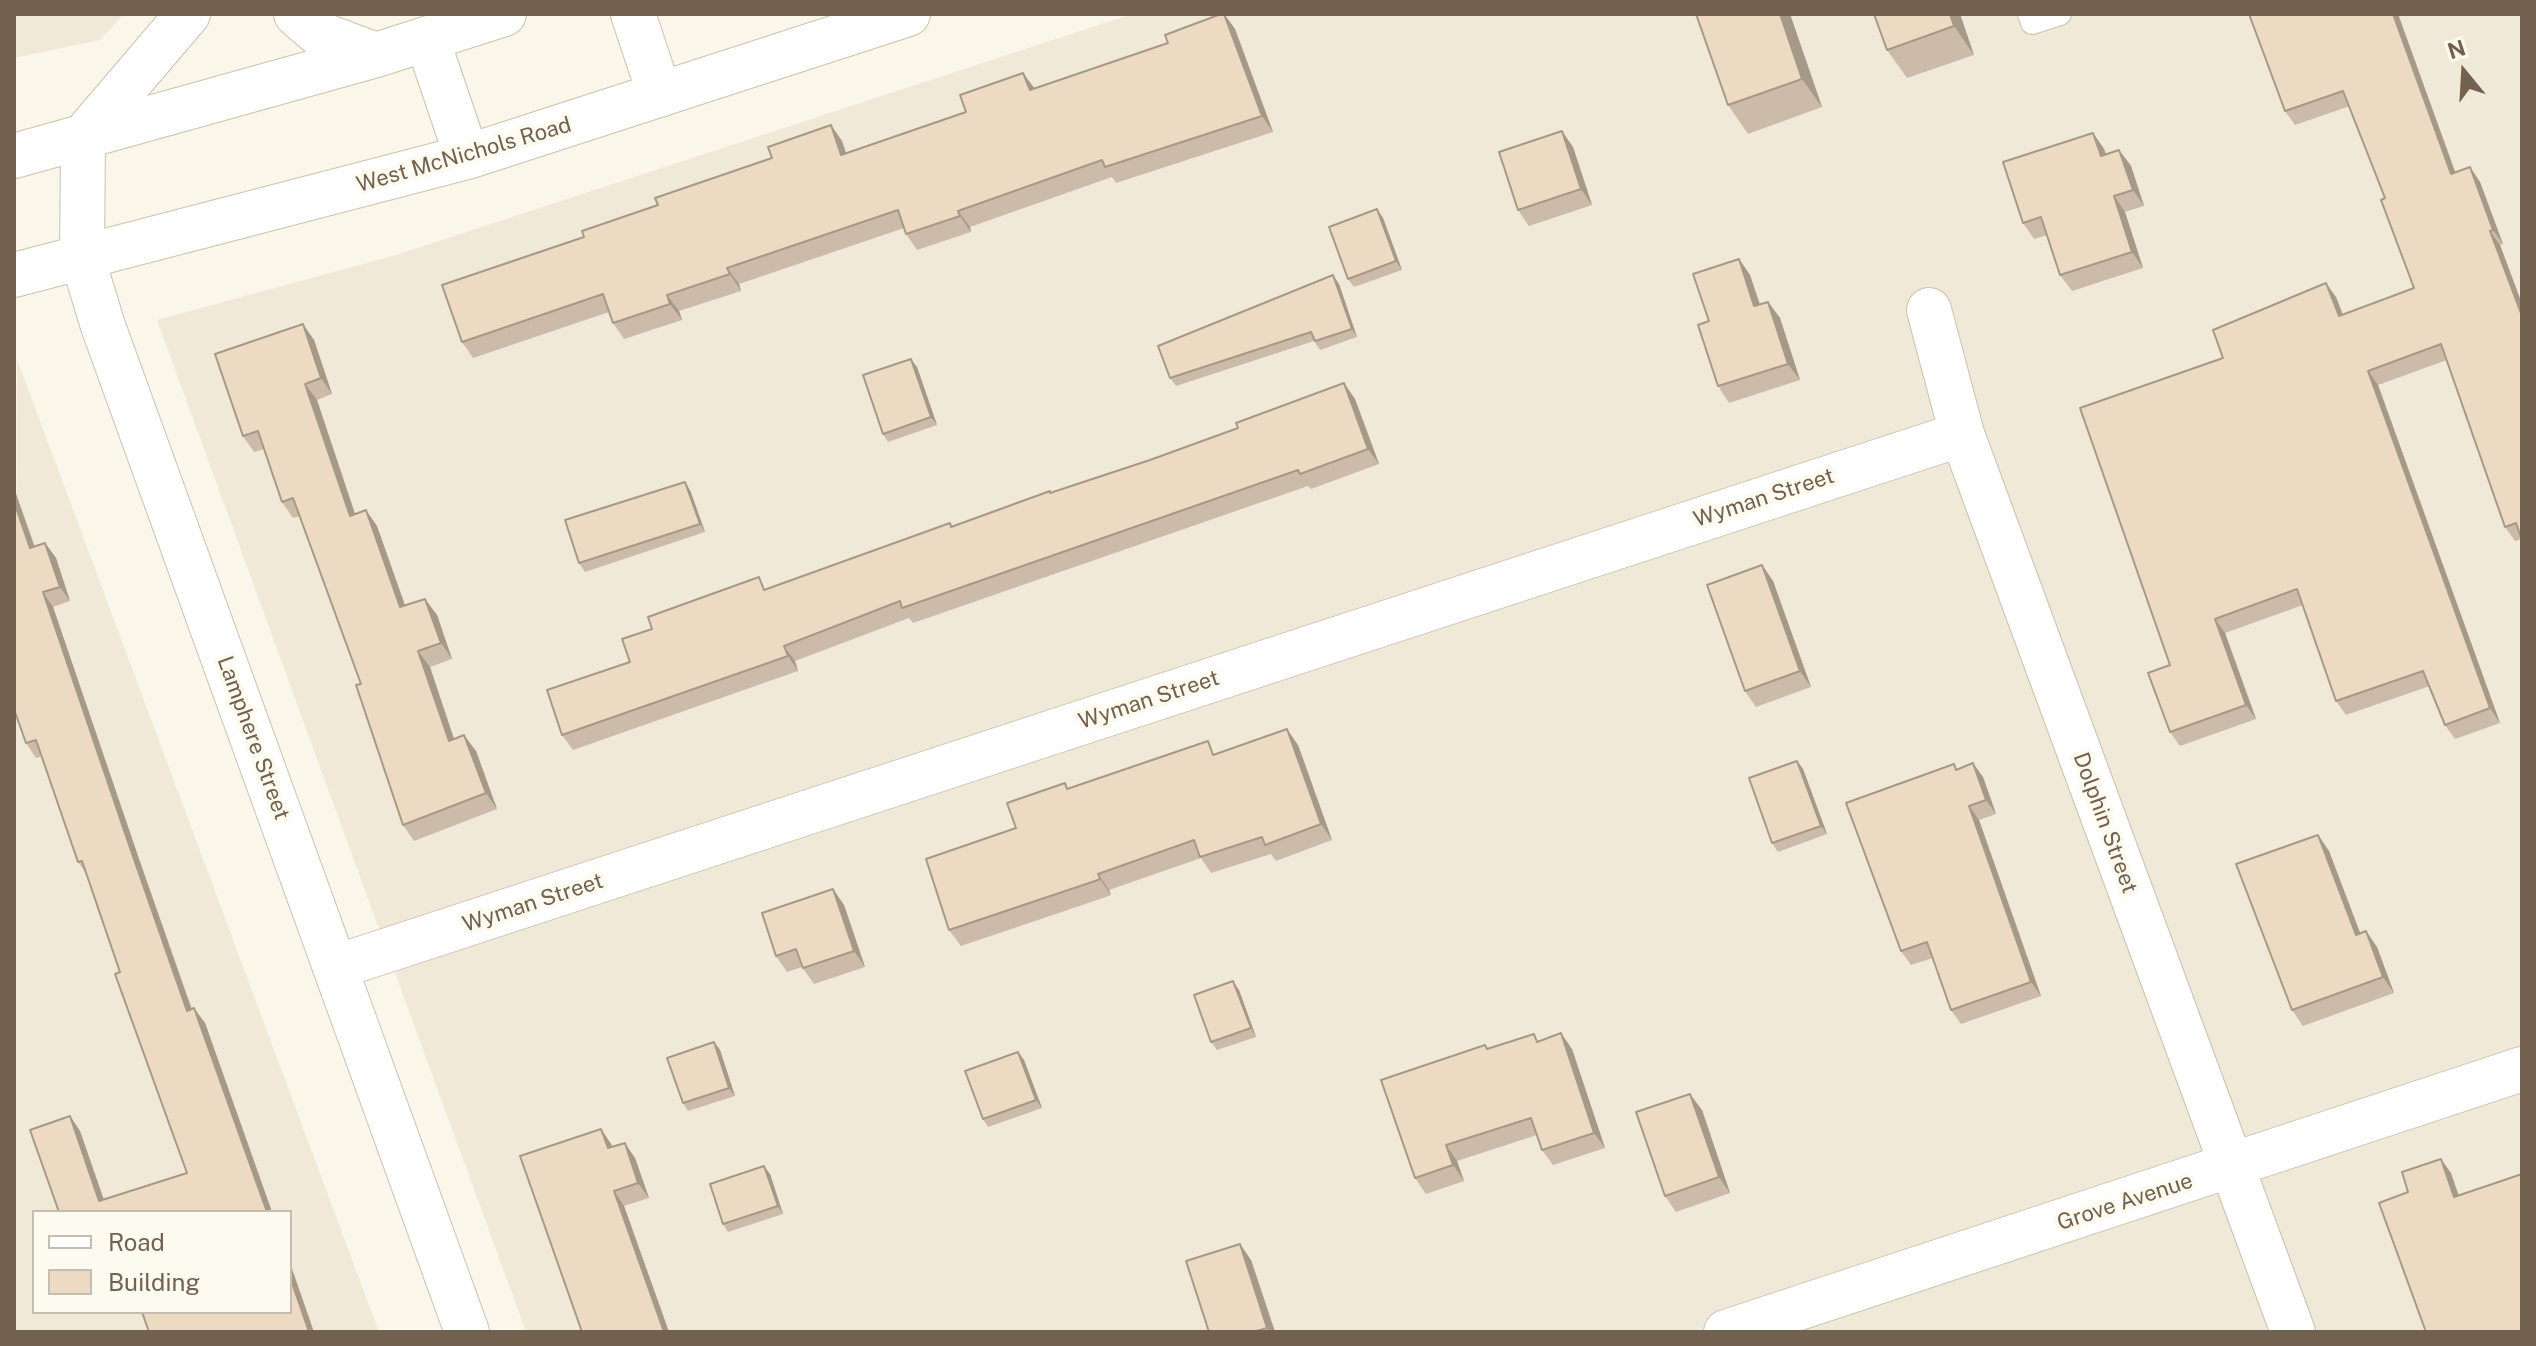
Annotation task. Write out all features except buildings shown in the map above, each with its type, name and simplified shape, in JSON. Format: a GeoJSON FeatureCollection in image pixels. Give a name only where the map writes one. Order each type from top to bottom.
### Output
{"type":"FeatureCollection","features":[{"type":"Feature","properties":{"kind":"street"},"geometry":{"type":"LineString","coordinates":[[83,137],[187,14]]}},
{"type":"Feature","properties":{"kind":"street"},"geometry":{"type":"LineString","coordinates":[[296,14],[318,33],[376,55]]}},
{"type":"Feature","properties":{"kind":"street"},"geometry":{"type":"LineString","coordinates":[[14,156],[376,55],[423,27],[504,14]]}},
{"type":"Feature","properties":{"kind":"street"},"geometry":{"type":"LineString","coordinates":[[633,14],[660,95]]}},
{"type":"Feature","properties":{"kind":"street","name":"West McNichols Road"},"geometry":{"type":"LineString","coordinates":[[14,275],[467,157],[908,14]]}},
{"type":"Feature","properties":{"kind":"street"},"geometry":{"type":"LineString","coordinates":[[423,27],[467,157]]}},
{"type":"Feature","properties":{"kind":"street","name":"Lamphere Street"},"geometry":{"type":"LineString","coordinates":[[83,137],[82,257],[103,326],[467,1332]]}},
{"type":"Feature","properties":{"kind":"street","name":"Dolphin Street"},"geometry":{"type":"LineString","coordinates":[[1929,310],[1962,434],[2293,1332]]}},
{"type":"Feature","properties":{"kind":"street","name":"Wyman Street"},"geometry":{"type":"LineString","coordinates":[[336,967],[1962,434]]}},
{"type":"Feature","properties":{"kind":"street","name":"Grove Avenue"},"geometry":{"type":"LineString","coordinates":[[1726,1332],[2522,1069]]}},
{"type":"Feature","properties":{"kind":"lane"},"geometry":{"type":"LineString","coordinates":[[2029,14],[2032,23],[2060,14]]}},
{"type":"Feature","properties":{"kind":"shaded area"},"geometry":{"type":"Polygon","coordinates":[[[14,14],[124,14],[100,40],[14,58],[14,14]]]}},
{"type":"Feature","properties":{"kind":"shaded area"},"geometry":{"type":"Polygon","coordinates":[[[1132,14],[2522,14],[2522,1332],[526,1332],[157,320],[396,255],[1132,14]]]}},
{"type":"Feature","properties":{"kind":"shaded area"},"geometry":{"type":"Polygon","coordinates":[[[17,359],[379,1332],[14,1332],[17,359]]]}}]}
